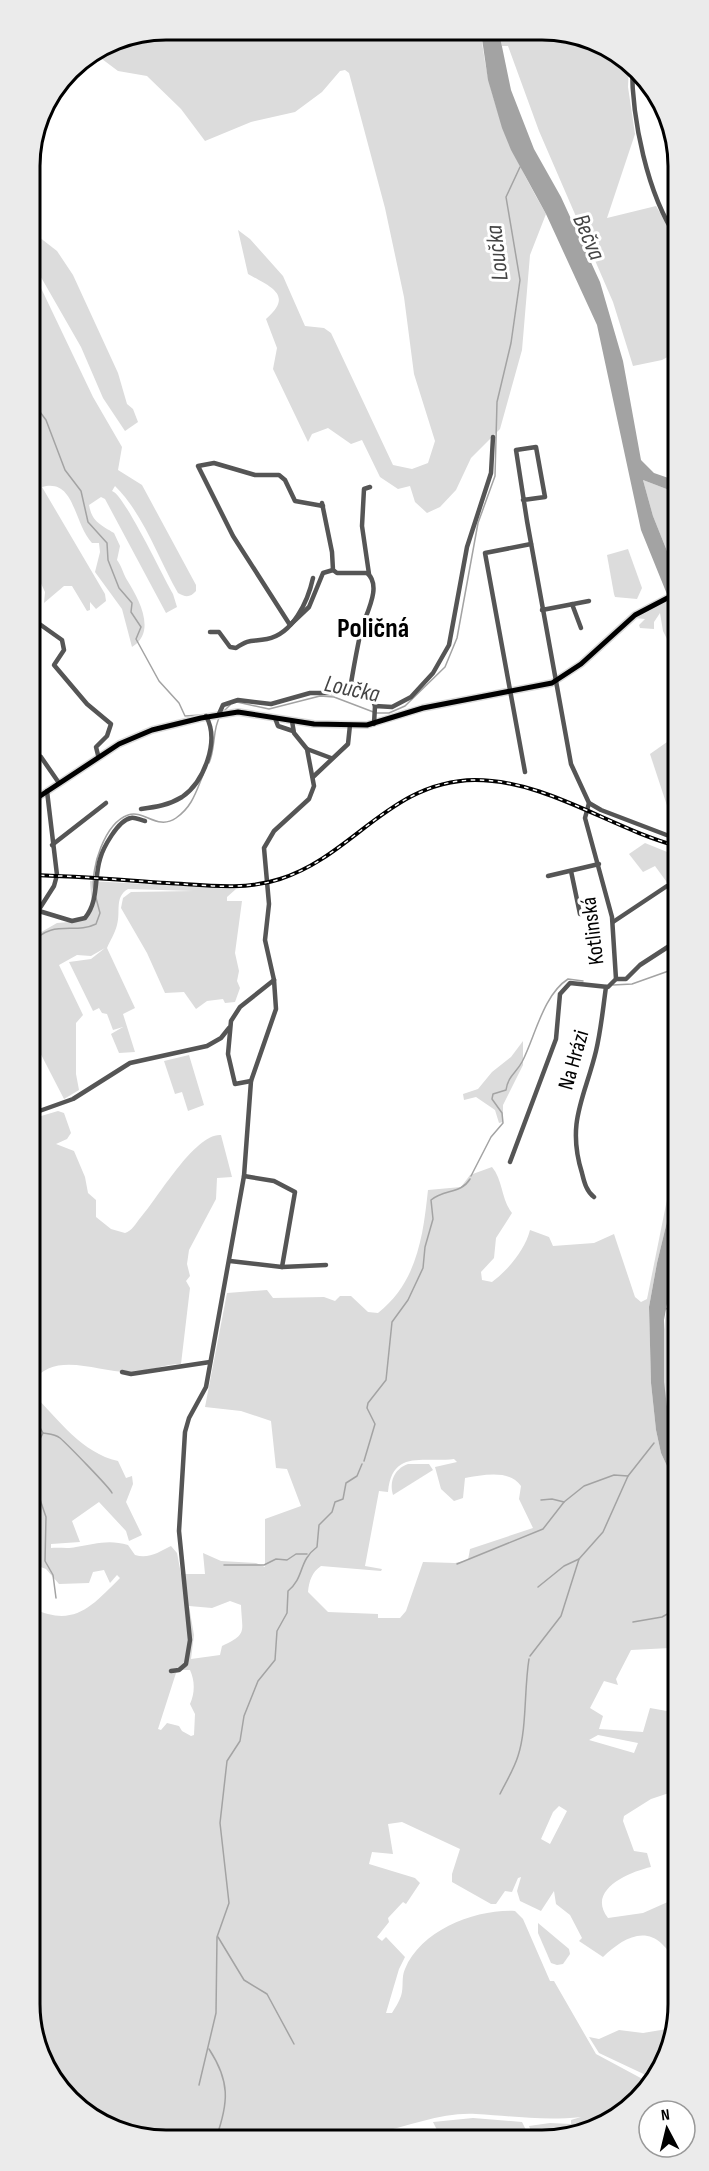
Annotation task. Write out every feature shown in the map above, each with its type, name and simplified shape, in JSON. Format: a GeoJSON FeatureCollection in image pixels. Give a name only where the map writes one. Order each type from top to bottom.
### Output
{"type":"FeatureCollection","features":[{"type":"Feature","properties":{"kind":"main road"},"geometry":{"type":"LineString","coordinates":[[41,795],[99,755],[142,734],[206,716],[243,713],[292,722],[374,724],[423,708],[510,693],[556,682],[581,664],[635,615],[668,597]]}},
{"type":"Feature","properties":{"kind":"street"},"geometry":{"type":"LineString","coordinates":[[633,78],[635,105],[648,172],[655,195],[668,222]]}},
{"type":"Feature","properties":{"kind":"street"},"geometry":{"type":"LineString","coordinates":[[374,710],[392,707],[411,697],[433,673],[449,645],[467,548],[491,473],[493,437]]}},
{"type":"Feature","properties":{"kind":"street","name":"Kotlinská"},"geometry":{"type":"LineString","coordinates":[[510,1162],[556,1039],[560,994],[570,983],[612,984],[613,922],[585,818],[589,803],[572,768],[523,500],[516,450],[536,447],[545,497],[523,500]]}},
{"type":"Feature","properties":{"kind":"street"},"geometry":{"type":"LineString","coordinates":[[290,625],[268,594],[233,536],[198,466],[214,463],[255,475],[279,475],[285,480],[296,501],[322,504],[332,552],[333,570]]}},
{"type":"Feature","properties":{"kind":"street"},"geometry":{"type":"LineString","coordinates":[[219,714],[223,705],[232,701],[267,705],[310,693],[334,693],[351,683],[361,632],[371,607],[373,588],[362,526],[364,489],[370,487]]}},
{"type":"Feature","properties":{"kind":"street"},"geometry":{"type":"LineString","coordinates":[[525,772],[484,553],[531,544]]}},
{"type":"Feature","properties":{"kind":"street"},"geometry":{"type":"LineString","coordinates":[[210,632],[219,632],[230,647],[236,648],[248,639],[278,636],[309,607],[323,573],[333,570],[337,573],[369,574]]}},
{"type":"Feature","properties":{"kind":"street"},"geometry":{"type":"LineString","coordinates":[[290,625],[306,600],[313,578]]}},
{"type":"Feature","properties":{"kind":"street"},"geometry":{"type":"LineString","coordinates":[[542,609],[589,601]]}},
{"type":"Feature","properties":{"kind":"street"},"geometry":{"type":"LineString","coordinates":[[572,604],[581,628]]}},
{"type":"Feature","properties":{"kind":"street"},"geometry":{"type":"LineString","coordinates":[[41,625],[62,640],[64,650],[54,665],[57,670],[70,681],[87,704],[111,725],[107,736],[96,747],[99,755]]}},
{"type":"Feature","properties":{"kind":"street"},"geometry":{"type":"LineString","coordinates":[[351,683],[369,691],[374,710],[374,724]]}},
{"type":"Feature","properties":{"kind":"street"},"geometry":{"type":"LineString","coordinates":[[141,809],[167,804],[192,787],[212,747],[211,728],[206,716]]}},
{"type":"Feature","properties":{"kind":"street"},"geometry":{"type":"LineString","coordinates":[[275,718],[278,726],[293,731]]}},
{"type":"Feature","properties":{"kind":"street"},"geometry":{"type":"LineString","coordinates":[[171,1671],[179,1670],[186,1664],[190,1640],[179,1531],[184,1443],[189,1418],[206,1387],[244,1176],[252,1081],[276,1009],[274,980],[265,940],[269,904],[264,848],[274,831],[309,799],[313,777],[307,749],[293,731],[292,722]]}},
{"type":"Feature","properties":{"kind":"street"},"geometry":{"type":"LineString","coordinates":[[313,777],[348,744],[350,725]]}},
{"type":"Feature","properties":{"kind":"street"},"geometry":{"type":"LineString","coordinates":[[307,749],[331,758]]}},
{"type":"Feature","properties":{"kind":"street"},"geometry":{"type":"LineString","coordinates":[[41,757],[59,783]]}},
{"type":"Feature","properties":{"kind":"street"},"geometry":{"type":"LineString","coordinates":[[41,908],[57,878],[52,844],[50,799],[47,791]]}},
{"type":"Feature","properties":{"kind":"street"},"geometry":{"type":"LineString","coordinates":[[52,844],[106,803]]}},
{"type":"Feature","properties":{"kind":"street"},"geometry":{"type":"LineString","coordinates":[[589,803],[668,837]]}},
{"type":"Feature","properties":{"kind":"street"},"geometry":{"type":"LineString","coordinates":[[41,911],[72,921],[85,918],[94,901],[99,860],[104,849],[126,820],[134,818],[145,822]]}},
{"type":"Feature","properties":{"kind":"street"},"geometry":{"type":"LineString","coordinates":[[548,876],[599,864]]}},
{"type":"Feature","properties":{"kind":"street"},"geometry":{"type":"LineString","coordinates":[[571,871],[580,914]]}},
{"type":"Feature","properties":{"kind":"street"},"geometry":{"type":"LineString","coordinates":[[613,922],[667,886]]}},
{"type":"Feature","properties":{"kind":"street"},"geometry":{"type":"LineString","coordinates":[[612,984],[626,979],[640,965],[668,947]]}},
{"type":"Feature","properties":{"kind":"street"},"geometry":{"type":"LineString","coordinates":[[40,1111],[73,1099],[130,1063],[207,1046],[221,1038],[240,1006],[274,980]]}},
{"type":"Feature","properties":{"kind":"street","name":"Na Hrázi"},"geometry":{"type":"LineString","coordinates":[[594,1197],[588,1190],[581,1172],[576,1142],[577,1110],[596,1050],[612,984]]}},
{"type":"Feature","properties":{"kind":"street"},"geometry":{"type":"LineString","coordinates":[[229,1028],[228,1054],[235,1084],[252,1081]]}},
{"type":"Feature","properties":{"kind":"street"},"geometry":{"type":"LineString","coordinates":[[244,1176],[283,1184],[295,1192],[282,1267]]}},
{"type":"Feature","properties":{"kind":"street"},"geometry":{"type":"LineString","coordinates":[[230,1261],[282,1267],[326,1265]]}},
{"type":"Feature","properties":{"kind":"street"},"geometry":{"type":"LineString","coordinates":[[122,1372],[131,1374],[210,1362]]}},
{"type":"Feature","properties":{"kind":"shaded area"},"geometry":{"type":"Polygon","coordinates":[[[482,40],[489,81],[503,126],[522,171],[546,214],[530,255],[522,350],[500,429],[471,458],[456,490],[440,507],[427,513],[415,502],[410,486],[398,489],[380,477],[362,440],[351,444],[328,428],[312,434],[308,442],[273,369],[277,348],[266,319],[274,311],[279,298],[271,288],[248,274],[238,230],[250,239],[283,276],[305,326],[324,328],[331,333],[393,465],[412,469],[428,463],[435,441],[414,374],[404,297],[385,208],[349,73],[345,70],[340,71],[322,92],[295,112],[251,122],[205,141],[181,109],[147,76],[118,71],[101,58],[134,45],[158,41],[482,40]]]}},
{"type":"Feature","properties":{"kind":"shaded area"},"geometry":{"type":"Polygon","coordinates":[[[482,40],[501,40],[511,90],[534,149],[561,197],[600,282],[623,361],[641,460],[654,473],[668,478],[668,490],[643,480],[653,516],[668,554],[668,597],[641,530],[597,325],[546,214],[511,150],[488,80],[482,40]]]}},
{"type":"Feature","properties":{"kind":"shaded area"},"geometry":{"type":"Polygon","coordinates":[[[501,40],[543,40],[567,43],[598,53],[629,74],[628,87],[635,134],[607,218],[656,206],[668,227],[668,357],[662,360],[633,366],[613,302],[539,131],[508,46],[502,46],[501,40]]]}},
{"type":"Feature","properties":{"kind":"shaded area"},"geometry":{"type":"Polygon","coordinates":[[[41,239],[57,251],[73,275],[118,373],[127,404],[133,409],[138,422],[125,431],[103,398],[81,347],[41,277],[41,239]]]}},
{"type":"Feature","properties":{"kind":"shaded area"},"geometry":{"type":"Polygon","coordinates":[[[41,288],[93,397],[122,447],[118,470],[142,485],[196,585],[196,591],[190,596],[178,593],[134,509],[115,486],[112,491],[134,520],[173,594],[177,607],[166,613],[105,499],[101,497],[89,505],[95,519],[114,533],[120,546],[117,560],[143,615],[145,624],[143,633],[132,647],[122,609],[95,572],[100,552],[99,543],[92,543],[67,495],[61,489],[53,486],[42,487],[105,594],[106,601],[96,609],[90,602],[90,610],[87,611],[72,586],[64,586],[44,603],[45,592],[41,583],[41,288]]]}},
{"type":"Feature","properties":{"kind":"shaded area"},"geometry":{"type":"Polygon","coordinates":[[[643,480],[668,490],[668,554],[653,516],[643,480]]]}},
{"type":"Feature","properties":{"kind":"shaded area"},"geometry":{"type":"Polygon","coordinates":[[[628,549],[642,588],[637,599],[615,597],[614,594],[607,555],[628,549]]]}},
{"type":"Feature","properties":{"kind":"shaded area"},"geometry":{"type":"Polygon","coordinates":[[[668,601],[668,641],[663,631],[660,613],[654,622],[654,629],[640,628],[639,625],[645,619],[635,618],[668,601]]]}},
{"type":"Feature","properties":{"kind":"shaded area"},"geometry":{"type":"Polygon","coordinates":[[[668,741],[668,809],[650,754],[668,741]]]}},
{"type":"Feature","properties":{"kind":"shaded area"},"geometry":{"type":"Polygon","coordinates":[[[645,843],[668,852],[668,884],[655,866],[643,872],[629,854],[645,843]]]}},
{"type":"Feature","properties":{"kind":"shaded area"},"geometry":{"type":"Polygon","coordinates":[[[90,881],[236,889],[227,897],[227,901],[242,901],[235,953],[239,971],[237,981],[240,988],[235,1002],[225,1003],[223,999],[207,1001],[196,1009],[184,992],[165,993],[147,953],[121,908],[123,898],[131,892],[194,891],[128,889],[119,900],[117,925],[107,948],[135,1008],[123,1014],[135,1052],[119,1053],[111,1034],[123,1027],[113,1030],[107,1014],[102,1013],[99,1008],[93,1011],[69,962],[91,959],[105,948],[91,956],[77,955],[59,965],[83,1015],[76,1023],[76,1074],[79,1090],[64,1099],[41,1053],[41,932],[57,923],[81,921],[92,908],[90,881]]]}},
{"type":"Feature","properties":{"kind":"shaded area"},"geometry":{"type":"Polygon","coordinates":[[[523,1041],[523,1065],[503,1105],[503,1122],[499,1123],[495,1110],[476,1097],[464,1100],[463,1094],[478,1089],[492,1072],[511,1057],[523,1041]]]}},
{"type":"Feature","properties":{"kind":"shaded area"},"geometry":{"type":"Polygon","coordinates":[[[189,1055],[204,1105],[188,1111],[182,1092],[175,1094],[164,1061],[189,1055]]]}},
{"type":"Feature","properties":{"kind":"shaded area"},"geometry":{"type":"Polygon","coordinates":[[[58,1111],[64,1113],[71,1133],[67,1139],[56,1144],[74,1151],[85,1177],[88,1193],[96,1200],[96,1217],[111,1229],[125,1233],[134,1226],[189,1155],[211,1137],[221,1135],[232,1177],[217,1178],[216,1199],[189,1250],[187,1264],[190,1276],[186,1281],[190,1288],[181,1364],[134,1372],[66,1365],[53,1367],[40,1375],[40,1116],[58,1111]]]}},
{"type":"Feature","properties":{"kind":"shaded area"},"geometry":{"type":"Polygon","coordinates":[[[492,1167],[512,1213],[496,1238],[494,1258],[481,1272],[482,1280],[492,1282],[504,1272],[520,1252],[530,1230],[549,1237],[553,1246],[594,1243],[614,1234],[635,1297],[641,1302],[647,1299],[668,1195],[668,1217],[649,1307],[651,1383],[656,1430],[661,1453],[668,1468],[668,1648],[631,1650],[616,1679],[618,1685],[604,1681],[590,1708],[603,1716],[599,1729],[643,1732],[650,1708],[668,1711],[668,1793],[651,1799],[624,1816],[623,1821],[634,1851],[647,1853],[651,1867],[622,1878],[606,1891],[602,1899],[608,1918],[643,1913],[668,1902],[668,1950],[654,1938],[639,1936],[623,1941],[603,1957],[579,1941],[582,1938],[570,1915],[556,1904],[554,1891],[541,1911],[520,1901],[517,1891],[521,1877],[518,1878],[512,1892],[505,1891],[496,1904],[491,1904],[452,1882],[452,1874],[460,1849],[402,1822],[388,1824],[393,1854],[372,1852],[369,1864],[415,1878],[420,1883],[406,1904],[403,1902],[388,1918],[389,1922],[377,1937],[382,1941],[386,1937],[405,1957],[399,1969],[386,2013],[392,2013],[398,2003],[402,1993],[405,1969],[423,1943],[451,1925],[467,1918],[500,1911],[515,1911],[523,1919],[550,1981],[554,1981],[596,2054],[644,2080],[619,2105],[601,2114],[605,2114],[567,2128],[543,2130],[531,2130],[529,2126],[550,2123],[571,2124],[571,2120],[581,2117],[541,2118],[464,2114],[426,2120],[388,2130],[166,2130],[126,2124],[90,2105],[77,2094],[57,2068],[47,2045],[40,2005],[40,1611],[59,1616],[81,1611],[100,1598],[120,1578],[117,1575],[110,1583],[104,1570],[93,1572],[89,1583],[59,1584],[46,1569],[40,1567],[40,1401],[82,1443],[105,1457],[118,1461],[126,1478],[132,1476],[133,1484],[126,1502],[142,1535],[129,1541],[126,1531],[99,1502],[72,1521],[80,1542],[51,1544],[51,1548],[70,1548],[114,1542],[128,1545],[135,1555],[145,1556],[171,1546],[177,1553],[181,1574],[205,1574],[203,1553],[221,1561],[256,1563],[265,1567],[265,1519],[301,1506],[287,1469],[276,1468],[271,1421],[241,1411],[205,1407],[227,1293],[267,1290],[273,1298],[324,1297],[335,1301],[340,1296],[351,1296],[368,1312],[378,1313],[391,1301],[410,1273],[424,1225],[428,1190],[461,1187],[470,1175],[492,1167]],[[454,1459],[411,1461],[396,1469],[388,1492],[379,1491],[365,1566],[382,1569],[381,1571],[321,1566],[313,1574],[308,1592],[328,1612],[378,1614],[378,1618],[400,1618],[406,1611],[423,1562],[455,1563],[468,1560],[470,1549],[533,1528],[519,1499],[521,1486],[510,1477],[495,1475],[465,1478],[463,1498],[454,1501],[441,1489],[435,1467],[457,1462],[454,1459]],[[230,1601],[212,1608],[189,1606],[194,1635],[191,1659],[220,1655],[222,1646],[240,1635],[242,1631],[241,1605],[230,1601]],[[190,1670],[176,1673],[158,1729],[161,1730],[167,1723],[179,1726],[182,1731],[191,1736],[194,1735],[195,1714],[190,1704],[194,1683],[190,1670]],[[598,1735],[589,1740],[634,1753],[638,1743],[598,1735]],[[559,1806],[553,1812],[541,1839],[550,1844],[567,1811],[559,1806]]]}},
{"type":"Feature","properties":{"kind":"shaded area"},"geometry":{"type":"Polygon","coordinates":[[[668,1217],[668,1299],[664,1320],[664,1382],[668,1415],[668,1468],[661,1453],[656,1430],[651,1383],[649,1307],[668,1217]]]}},
{"type":"Feature","properties":{"kind":"shaded area"},"geometry":{"type":"Polygon","coordinates":[[[668,1296],[668,1418],[662,1376],[668,1296]]]}},
{"type":"Feature","properties":{"kind":"shaded area"},"geometry":{"type":"Polygon","coordinates":[[[408,1464],[429,1464],[433,1470],[393,1495],[394,1476],[399,1469],[408,1464]]]}},
{"type":"Feature","properties":{"kind":"shaded area"},"geometry":{"type":"Polygon","coordinates":[[[538,1923],[569,1949],[570,1954],[563,1964],[551,1963],[538,1933],[538,1923]]]}},
{"type":"Feature","properties":{"kind":"shaded area"},"geometry":{"type":"Polygon","coordinates":[[[666,2029],[659,2053],[647,2075],[599,2053],[589,2037],[599,2039],[619,2030],[643,2033],[666,2029]]]}},
{"type":"Feature","properties":{"kind":"shaded area"},"geometry":{"type":"Polygon","coordinates":[[[473,2118],[522,2122],[526,2130],[437,2130],[433,2122],[473,2118]]]}},
{"type":"Feature","properties":{"kind":"waterway","name":"Loučka"},"geometry":{"type":"LineString","coordinates":[[237,702],[269,709],[320,696],[334,697],[376,713],[389,713],[405,706],[445,667],[457,638],[478,523],[495,476],[497,402],[511,343],[520,280],[506,197],[520,167]]}},
{"type":"Feature","properties":{"kind":"waterway"},"geometry":{"type":"LineString","coordinates":[[41,413],[46,420],[65,470],[81,491],[88,522],[107,543],[108,560],[119,588],[132,603],[131,612],[141,627],[136,639],[159,681],[179,703],[185,716],[201,715]]}},
{"type":"Feature","properties":{"kind":"waterway","name":"Loučka"},"geometry":{"type":"LineString","coordinates":[[223,712],[230,705]]}},
{"type":"Feature","properties":{"kind":"waterway","name":"Loučka"},"geometry":{"type":"LineString","coordinates":[[209,763],[220,716]]}},
{"type":"Feature","properties":{"kind":"waterway","name":"Loučka"},"geometry":{"type":"LineString","coordinates":[[94,891],[93,881],[97,859],[112,827],[128,815],[134,814],[163,822],[176,818],[190,804],[203,775]]}},
{"type":"Feature","properties":{"kind":"waterway","name":"Loučka"},"geometry":{"type":"LineString","coordinates":[[41,935],[55,929],[80,928],[96,924],[100,913],[96,898]]}},
{"type":"Feature","properties":{"kind":"waterway"},"geometry":{"type":"LineString","coordinates":[[613,985],[632,984],[668,971]]}},
{"type":"Feature","properties":{"kind":"waterway"},"geometry":{"type":"LineString","coordinates":[[471,1176],[491,1137],[503,1123],[502,1113],[492,1099],[493,1094],[506,1090],[510,1078],[527,1052],[540,1017],[559,986],[568,979],[583,981]]}},
{"type":"Feature","properties":{"kind":"waterway"},"geometry":{"type":"LineString","coordinates":[[364,1461],[375,1424],[367,1408],[368,1403],[386,1380],[392,1322],[408,1300],[423,1268],[425,1247],[433,1219],[431,1200],[462,1187],[470,1179]]}},
{"type":"Feature","properties":{"kind":"waterway"},"geometry":{"type":"LineString","coordinates":[[40,1428],[43,1433],[60,1438],[112,1493]]}},
{"type":"Feature","properties":{"kind":"waterway"},"geometry":{"type":"LineString","coordinates":[[40,1438],[43,1433]]}},
{"type":"Feature","properties":{"kind":"waterway"},"geometry":{"type":"LineString","coordinates":[[530,1656],[561,1616],[579,1559],[603,1532],[628,1476],[654,1443]]}},
{"type":"Feature","properties":{"kind":"waterway"},"geometry":{"type":"LineString","coordinates":[[199,2085],[216,2013],[217,1937],[229,1903],[220,1823],[227,1761],[240,1741],[244,1716],[258,1681],[275,1660],[277,1631],[287,1613],[288,1591],[297,1580],[307,1558],[317,1547],[319,1525],[332,1512],[335,1502],[343,1499],[346,1483],[357,1476],[362,1464]]}},
{"type":"Feature","properties":{"kind":"waterway"},"geometry":{"type":"LineString","coordinates":[[457,1564],[543,1529],[564,1502],[584,1486],[614,1475],[628,1476]]}},
{"type":"Feature","properties":{"kind":"waterway"},"geometry":{"type":"LineString","coordinates":[[541,1500],[552,1499],[564,1502]]}},
{"type":"Feature","properties":{"kind":"waterway"},"geometry":{"type":"LineString","coordinates":[[40,1500],[46,1517],[45,1561],[53,1575],[56,1598]]}},
{"type":"Feature","properties":{"kind":"waterway"},"geometry":{"type":"LineString","coordinates":[[224,1565],[264,1565],[276,1559],[287,1560],[296,1554],[307,1554]]}},
{"type":"Feature","properties":{"kind":"waterway"},"geometry":{"type":"LineString","coordinates":[[538,1587],[564,1566],[579,1559]]}},
{"type":"Feature","properties":{"kind":"waterway"},"geometry":{"type":"LineString","coordinates":[[633,1622],[662,1617],[668,1614]]}},
{"type":"Feature","properties":{"kind":"waterway"},"geometry":{"type":"LineString","coordinates":[[500,1794],[514,1766],[521,1745],[529,1659]]}},
{"type":"Feature","properties":{"kind":"waterway"},"geometry":{"type":"LineString","coordinates":[[218,1937],[244,1980],[267,1994],[294,2044]]}},
{"type":"Feature","properties":{"kind":"waterway"},"geometry":{"type":"LineString","coordinates":[[209,2049],[221,2071],[224,2082],[225,2102],[218,2130]]}},
{"type":"Feature","properties":{"kind":"railway"},"geometry":{"type":"LineString","coordinates":[[41,875],[224,886],[266,883],[306,868],[395,806],[419,793],[445,784],[475,780],[501,782],[552,796],[668,843]]}},
{"type":"Feature","properties":{"kind":"district","name":"Poličná"},"geometry":{"type":"Point","coordinates":[373,628]}},
{"type":"Feature","properties":{"kind":"water label","name":"Bečva"},"geometry":{"type":"Point","coordinates":[589,237]}}]}
